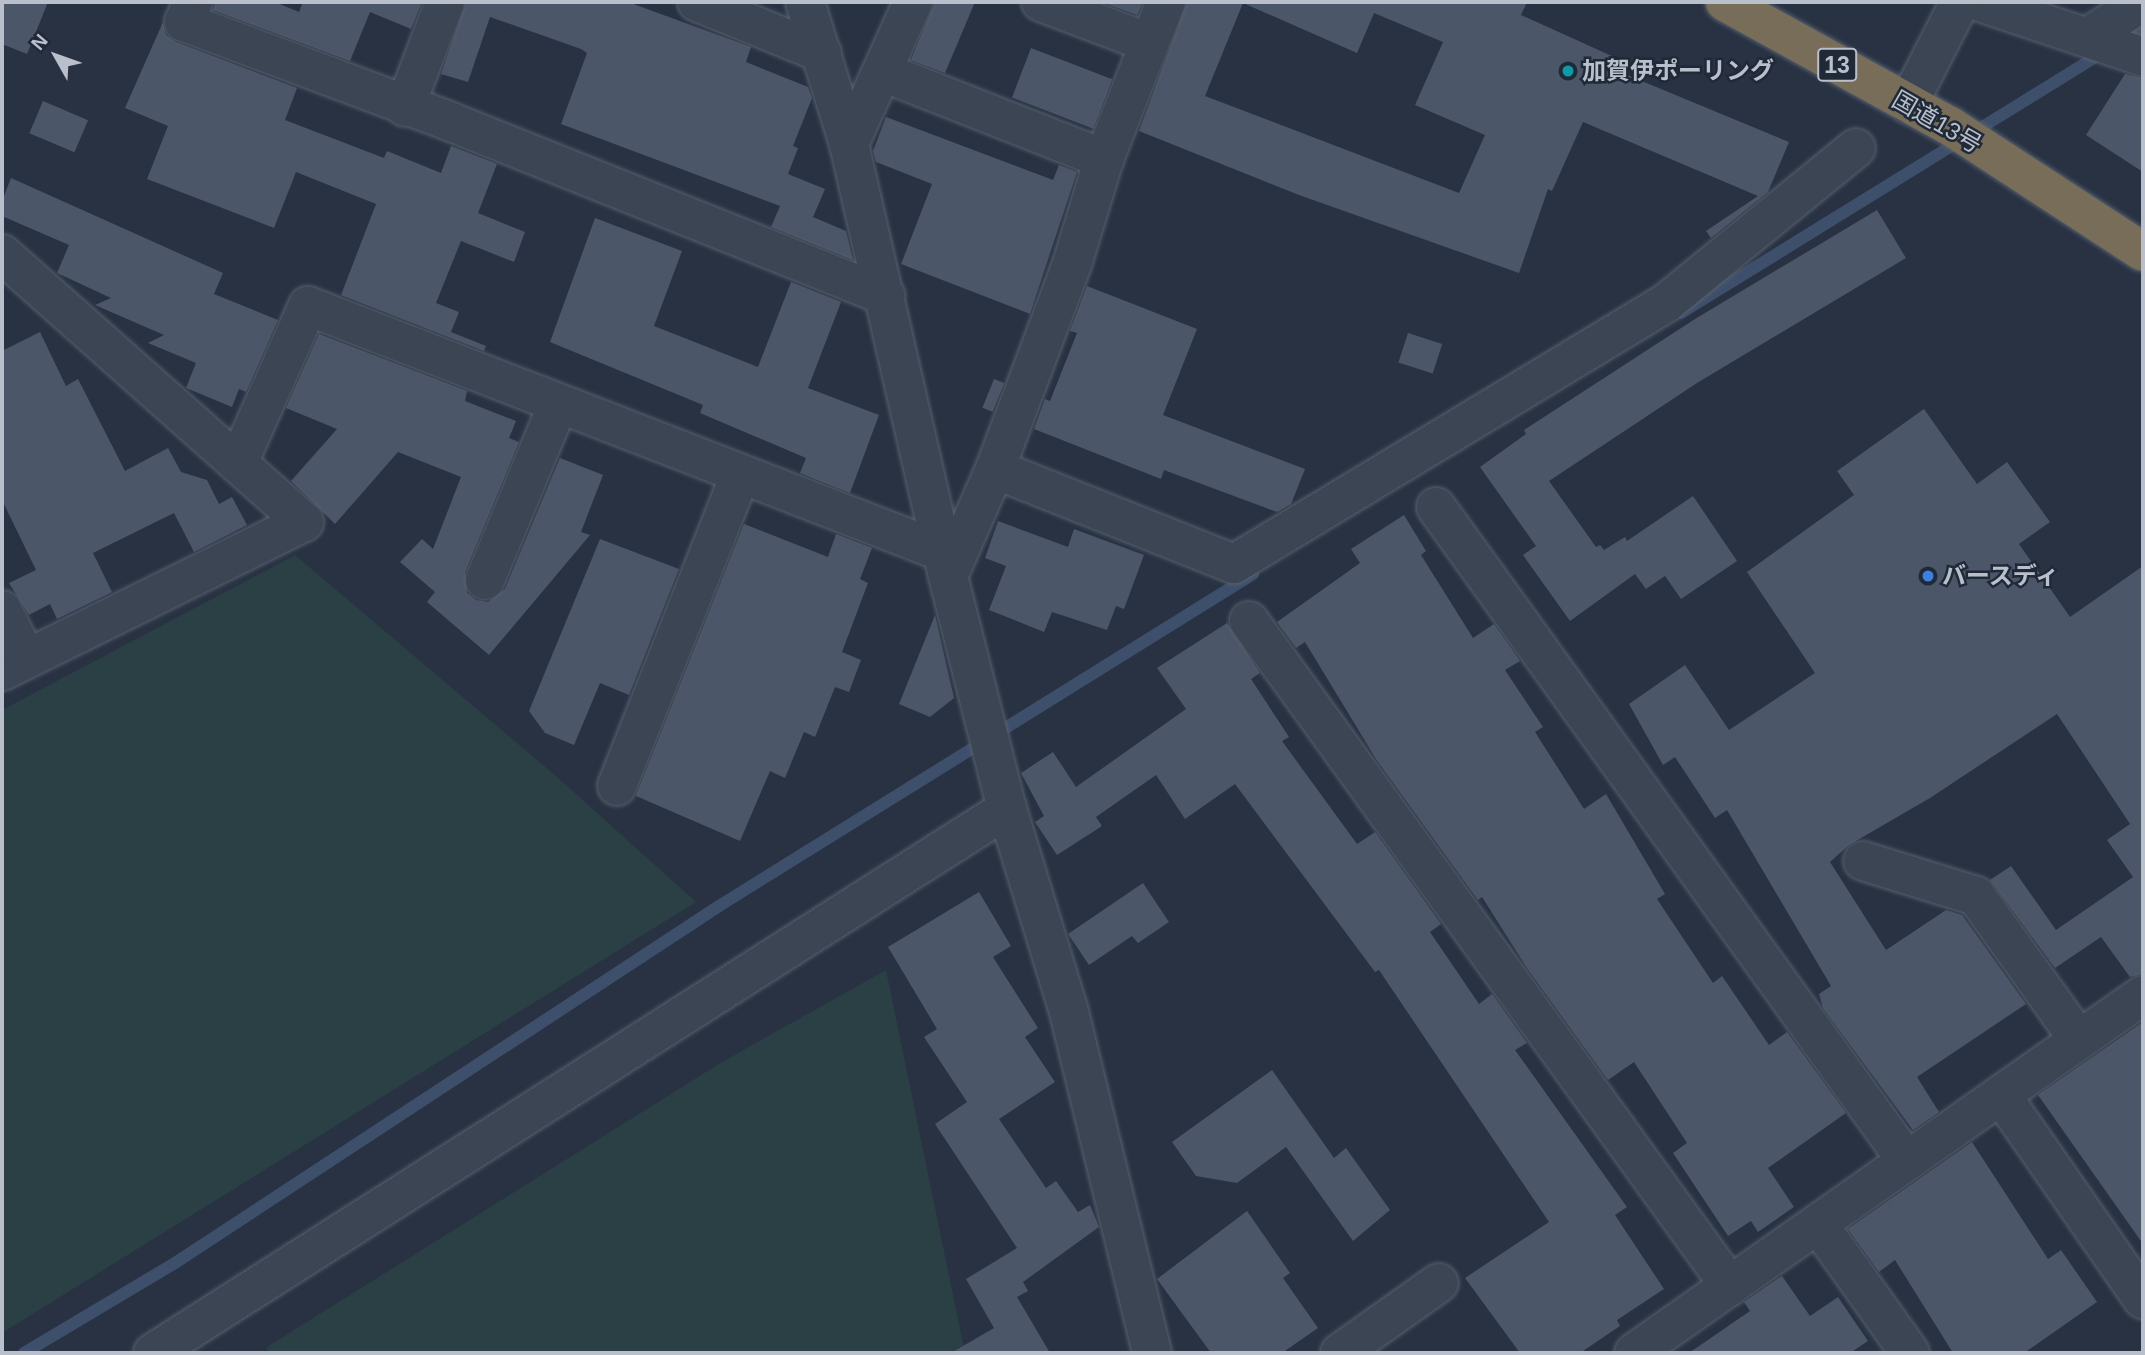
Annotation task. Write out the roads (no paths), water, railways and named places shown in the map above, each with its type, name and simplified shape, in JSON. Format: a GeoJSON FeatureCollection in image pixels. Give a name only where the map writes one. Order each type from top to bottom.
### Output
{"type":"FeatureCollection","features":[{"type":"Feature","properties":{"kind":"highway","name":"国道13号"},"geometry":{"type":"LineString","coordinates":[[1725,2],[1950,126],[2143,252]]}},
{"type":"Feature","properties":{"kind":"street"},"geometry":{"type":"LineString","coordinates":[[193,2],[184,22],[885,296]]}},
{"type":"Feature","properties":{"kind":"street"},"geometry":{"type":"LineString","coordinates":[[405,107],[444,2]]}},
{"type":"Feature","properties":{"kind":"street"},"geometry":{"type":"LineString","coordinates":[[697,2],[822,53]]}},
{"type":"Feature","properties":{"kind":"street"},"geometry":{"type":"LineString","coordinates":[[805,2],[849,144],[945,564],[983,716],[1007,809],[1068,1009],[1152,1353]]}},
{"type":"Feature","properties":{"kind":"street"},"geometry":{"type":"LineString","coordinates":[[849,144],[913,2]]}},
{"type":"Feature","properties":{"kind":"street"},"geometry":{"type":"LineString","coordinates":[[1041,2],[1147,42]]}},
{"type":"Feature","properties":{"kind":"street"},"geometry":{"type":"LineString","coordinates":[[945,564],[995,469],[1073,261],[1104,159],[1147,42],[1166,2]]}},
{"type":"Feature","properties":{"kind":"street"},"geometry":{"type":"LineString","coordinates":[[1908,104],[1960,2]]}},
{"type":"Feature","properties":{"kind":"street"},"geometry":{"type":"LineString","coordinates":[[1980,2],[2089,36],[2141,56]]}},
{"type":"Feature","properties":{"kind":"street"},"geometry":{"type":"LineString","coordinates":[[2089,36],[2143,2]]}},
{"type":"Feature","properties":{"kind":"street"},"geometry":{"type":"LineString","coordinates":[[883,72],[1104,159]]}},
{"type":"Feature","properties":{"kind":"street"},"geometry":{"type":"LineString","coordinates":[[995,469],[1234,564],[1666,303],[1856,148]]}},
{"type":"Feature","properties":{"kind":"street"},"geometry":{"type":"LineString","coordinates":[[2,254],[304,522],[14,665],[2,610]]}},
{"type":"Feature","properties":{"kind":"street"},"geometry":{"type":"LineString","coordinates":[[238,463],[308,306],[740,475],[945,564]]}},
{"type":"Feature","properties":{"kind":"street"},"geometry":{"type":"LineString","coordinates":[[485,580],[558,405]]}},
{"type":"Feature","properties":{"kind":"street"},"geometry":{"type":"LineString","coordinates":[[617,786],[740,475]]}},
{"type":"Feature","properties":{"kind":"street"},"geometry":{"type":"LineString","coordinates":[[1436,507],[1907,1161]]}},
{"type":"Feature","properties":{"kind":"street"},"geometry":{"type":"LineString","coordinates":[[1249,621],[1730,1286]]}},
{"type":"Feature","properties":{"kind":"street"},"geometry":{"type":"LineString","coordinates":[[153,1353],[1007,809]]}},
{"type":"Feature","properties":{"kind":"street"},"geometry":{"type":"LineString","coordinates":[[1863,861],[1976,896],[2079,1040]]}},
{"type":"Feature","properties":{"kind":"street"},"geometry":{"type":"LineString","coordinates":[[1636,1353],[2143,995]]}},
{"type":"Feature","properties":{"kind":"street"},"geometry":{"type":"LineString","coordinates":[[2001,1095],[2143,1299]]}},
{"type":"Feature","properties":{"kind":"street"},"geometry":{"type":"LineString","coordinates":[[1818,1224],[1910,1353]]}},
{"type":"Feature","properties":{"kind":"street"},"geometry":{"type":"LineString","coordinates":[[1340,1353],[1439,1283]]}},
{"type":"Feature","properties":{"kind":"waterway"},"geometry":{"type":"LineString","coordinates":[[2122,41],[2143,29]]}},
{"type":"Feature","properties":{"kind":"waterway"},"geometry":{"type":"LineString","coordinates":[[1681,313],[2103,52]]}},
{"type":"Feature","properties":{"kind":"waterway"},"geometry":{"type":"LineString","coordinates":[[24,1353],[175,1263],[719,906],[1253,574]]}},
{"type":"Feature","properties":{"kind":"place","name":"加賀伊ポーリング"},"geometry":{"type":"Point","coordinates":[1568,71]}},
{"type":"Feature","properties":{"kind":"place","name":"バースディ"},"geometry":{"type":"Point","coordinates":[1928,576]}}]}
